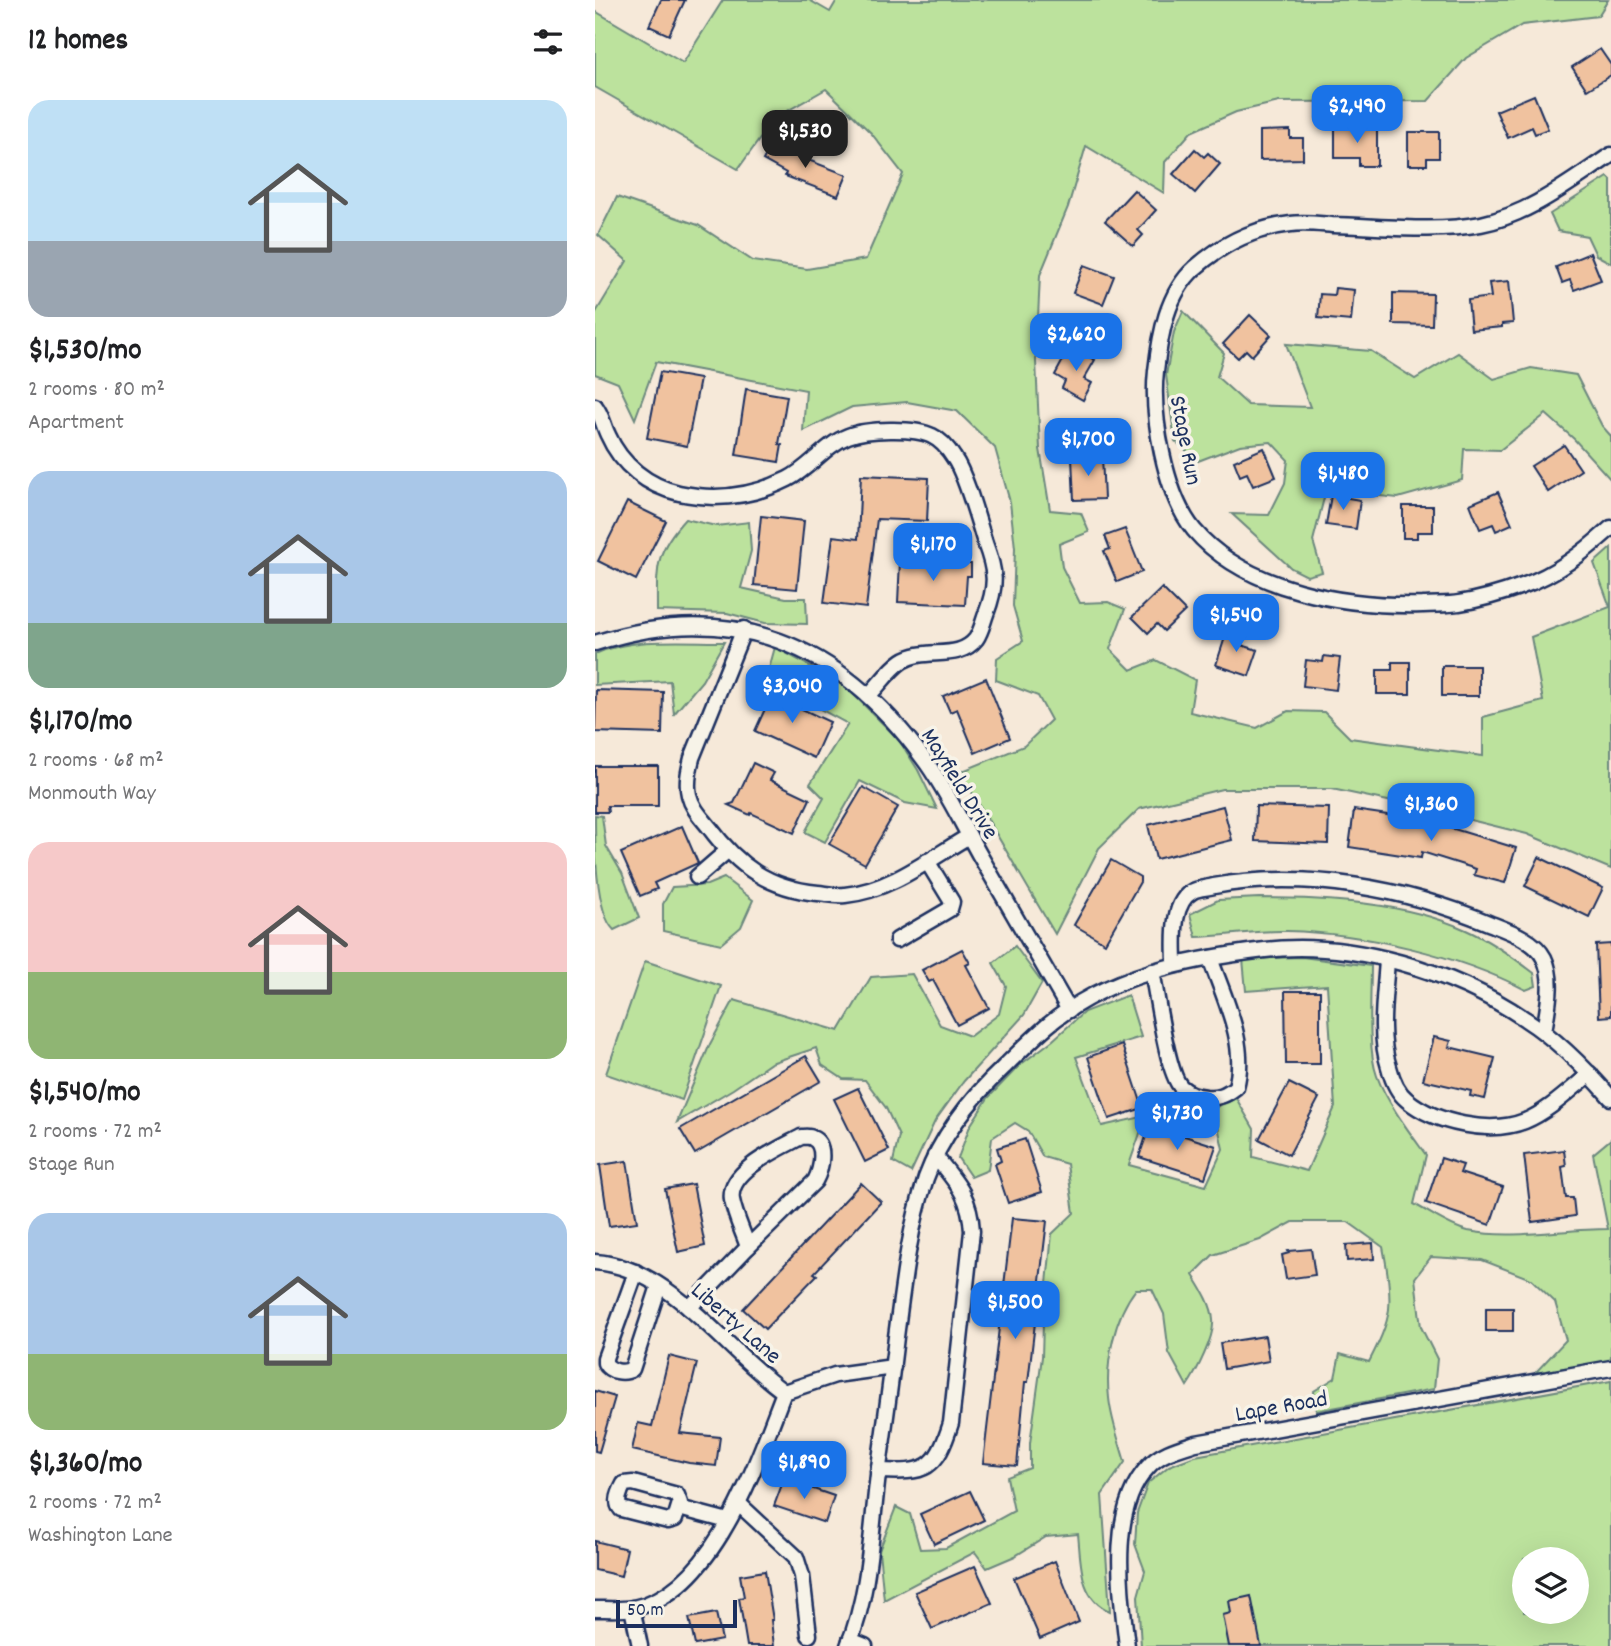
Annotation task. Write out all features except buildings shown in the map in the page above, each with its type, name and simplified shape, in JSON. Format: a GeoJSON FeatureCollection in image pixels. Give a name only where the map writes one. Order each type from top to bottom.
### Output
{"type":"FeatureCollection","features":[{"type":"Feature","properties":{"kind":"street","name":"Stage Run"},"geometry":{"type":"LineString","coordinates":[[1611,155],[1541,201],[1510,216],[1481,224],[1446,229],[1292,223],[1228,243],[1193,270],[1177,292],[1166,314],[1154,386],[1158,427],[1171,489],[1182,513],[1194,530],[1216,552],[1245,570],[1306,594],[1338,601],[1392,606],[1459,603],[1523,586],[1577,558],[1611,528]]}},
{"type":"Feature","properties":{"kind":"street"},"geometry":{"type":"LineString","coordinates":[[595,406],[614,446],[627,465],[649,481],[680,493],[728,497],[758,491],[790,478],[847,436],[866,432],[914,430],[933,436],[944,444],[956,460],[990,556],[995,574],[995,591],[977,638],[967,648],[954,653],[916,655],[902,661],[869,695]]}},
{"type":"Feature","properties":{"kind":"street","name":"Mayfield Drive"},"geometry":{"type":"LineString","coordinates":[[595,643],[629,632],[672,627],[744,629],[770,636],[807,652],[869,695],[898,725],[924,759],[1069,1010]]}},
{"type":"Feature","properties":{"kind":"street"},"geometry":{"type":"LineString","coordinates":[[744,629],[692,758],[688,776],[688,792],[693,806],[727,852],[764,879],[795,890],[844,895],[873,889],[913,871],[969,836]]}},
{"type":"Feature","properties":{"kind":"street"},"geometry":{"type":"LineString","coordinates":[[697,877],[727,852]]}},
{"type":"Feature","properties":{"kind":"street"},"geometry":{"type":"LineString","coordinates":[[897,940],[950,909],[952,902],[927,861]]}},
{"type":"Feature","properties":{"kind":"street"},"geometry":{"type":"LineString","coordinates":[[1175,965],[1175,925],[1182,901],[1193,890],[1233,883],[1278,880],[1368,887],[1419,897],[1459,910],[1516,934],[1538,950],[1545,959],[1550,984],[1544,1032]]}},
{"type":"Feature","properties":{"kind":"street"},"geometry":{"type":"LineString","coordinates":[[865,1646],[849,1643],[867,1571],[906,1261],[926,1180],[935,1156],[975,1094],[1047,1026],[1104,990],[1175,965],[1270,950],[1341,951],[1426,970],[1465,985],[1544,1032],[1590,1074],[1611,1098]]}},
{"type":"Feature","properties":{"kind":"street"},"geometry":{"type":"LineString","coordinates":[[1152,971],[1170,1063],[1180,1086],[1194,1096],[1224,1096],[1236,1087],[1240,1056],[1234,1027],[1210,958]]}},
{"type":"Feature","properties":{"kind":"street"},"geometry":{"type":"LineString","coordinates":[[1387,960],[1384,1049],[1398,1090],[1422,1110],[1458,1122],[1505,1125],[1524,1121],[1544,1111],[1590,1074]]}},
{"type":"Feature","properties":{"kind":"street"},"geometry":{"type":"LineString","coordinates":[[689,1308],[815,1181],[819,1174],[822,1153],[818,1142],[812,1138],[801,1136],[744,1171],[732,1185],[732,1199],[748,1247]]}},
{"type":"Feature","properties":{"kind":"street"},"geometry":{"type":"LineString","coordinates":[[878,1471],[910,1472],[926,1467],[942,1451],[951,1423],[972,1231],[971,1213],[960,1186],[935,1156]]}},
{"type":"Feature","properties":{"kind":"street","name":"Liberty Lane"},"geometry":{"type":"LineString","coordinates":[[595,1262],[610,1263],[636,1272],[659,1286],[689,1308],[761,1376],[784,1392],[835,1375],[893,1367]]}},
{"type":"Feature","properties":{"kind":"street"},"geometry":{"type":"LineString","coordinates":[[636,1272],[605,1358],[605,1363],[610,1368],[623,1372],[632,1369],[659,1286]]}},
{"type":"Feature","properties":{"kind":"street","name":"Lape Road"},"geometry":{"type":"LineString","coordinates":[[1127,1646],[1121,1581],[1121,1547],[1126,1506],[1138,1480],[1149,1465],[1173,1450],[1196,1443],[1611,1368]]}},
{"type":"Feature","properties":{"kind":"street"},"geometry":{"type":"LineString","coordinates":[[595,1609],[632,1608],[670,1591],[686,1580],[706,1556],[739,1504],[784,1392]]}},
{"type":"Feature","properties":{"kind":"street"},"geometry":{"type":"LineString","coordinates":[[739,1504],[796,1557],[802,1576],[809,1635]]}},
{"type":"Feature","properties":{"kind":"street"},"geometry":{"type":"LineString","coordinates":[[679,1508],[727,1521]]}},
{"type":"Feature","properties":{"kind":"street"},"geometry":{"type":"LineString","coordinates":[[632,1608],[640,1646]]}},
{"type":"Feature","properties":{"kind":"green space"},"geometry":{"type":"Polygon","coordinates":[[[723,0],[809,0],[830,12],[837,0],[1608,0],[1598,16],[1522,25],[1466,58],[1428,101],[1279,102],[1236,112],[1191,132],[1165,162],[1164,193],[1086,146],[1068,207],[1040,275],[1036,361],[1040,449],[1050,510],[1081,513],[1089,532],[1059,544],[1062,567],[1080,603],[1108,602],[1125,609],[1110,649],[1131,670],[1156,660],[1195,680],[1190,712],[1257,728],[1288,711],[1324,712],[1350,738],[1483,756],[1483,717],[1543,701],[1531,637],[1610,607],[1594,563],[1611,548],[1611,869],[1527,834],[1332,789],[1222,789],[1139,809],[1099,848],[1055,934],[960,772],[1024,746],[1051,720],[1038,696],[996,680],[997,658],[1023,641],[1013,606],[1015,548],[1010,502],[995,448],[957,411],[907,402],[852,407],[803,431],[806,390],[656,362],[635,419],[618,383],[595,374],[595,314],[627,261],[598,235],[617,197],[698,225],[753,261],[807,269],[866,259],[903,174],[871,133],[826,89],[775,118],[738,169],[595,87],[595,11],[683,63],[723,0]]]}},
{"type":"Feature","properties":{"kind":"green space"},"geometry":{"type":"Polygon","coordinates":[[[1608,177],[1611,180],[1611,263],[1596,255],[1587,236],[1558,231],[1550,214],[1608,177]]]}},
{"type":"Feature","properties":{"kind":"green space"},"geometry":{"type":"Polygon","coordinates":[[[1183,311],[1224,353],[1217,377],[1248,405],[1310,407],[1286,344],[1371,351],[1415,379],[1458,353],[1494,379],[1531,368],[1576,375],[1602,426],[1611,436],[1611,480],[1574,439],[1546,414],[1500,450],[1464,449],[1462,480],[1398,498],[1326,490],[1313,541],[1322,572],[1307,576],[1291,568],[1232,514],[1269,515],[1285,483],[1288,460],[1271,442],[1240,445],[1198,461],[1175,441],[1166,375],[1174,332],[1183,311]]]}},
{"type":"Feature","properties":{"kind":"green space"},"geometry":{"type":"Polygon","coordinates":[[[685,519],[716,526],[749,522],[751,551],[741,588],[786,598],[806,598],[807,624],[765,623],[727,613],[657,611],[659,562],[668,542],[685,519]]]}},
{"type":"Feature","properties":{"kind":"green space"},"geometry":{"type":"Polygon","coordinates":[[[724,642],[702,681],[674,714],[670,681],[595,685],[595,654],[610,649],[641,643],[724,642]]]}},
{"type":"Feature","properties":{"kind":"green space"},"geometry":{"type":"Polygon","coordinates":[[[775,647],[845,686],[899,740],[918,770],[937,809],[905,803],[860,781],[825,842],[805,832],[824,798],[810,784],[848,724],[766,680],[775,647]]]}},
{"type":"Feature","properties":{"kind":"green space"},"geometry":{"type":"Polygon","coordinates":[[[595,815],[602,816],[606,846],[622,873],[639,918],[614,930],[603,908],[600,893],[595,815]]]}},
{"type":"Feature","properties":{"kind":"green space"},"geometry":{"type":"Polygon","coordinates":[[[724,878],[753,900],[741,927],[721,944],[663,931],[663,904],[672,887],[707,885],[724,878]]]}},
{"type":"Feature","properties":{"kind":"green space"},"geometry":{"type":"Polygon","coordinates":[[[1259,898],[1364,903],[1417,913],[1475,934],[1493,944],[1534,973],[1536,986],[1526,990],[1441,956],[1347,936],[1276,931],[1196,937],[1190,914],[1218,900],[1259,898]]]}},
{"type":"Feature","properties":{"kind":"green space"},"geometry":{"type":"Polygon","coordinates":[[[1015,946],[1042,983],[1024,1015],[964,1081],[935,1121],[911,1172],[893,1162],[899,1136],[886,1108],[865,1080],[843,1079],[822,1065],[816,1048],[771,1063],[677,1122],[710,1044],[734,1000],[839,1031],[871,977],[912,974],[940,1025],[970,1036],[999,1014],[1006,986],[993,963],[1015,946]]]}},
{"type":"Feature","properties":{"kind":"green space"},"geometry":{"type":"Polygon","coordinates":[[[1302,957],[1371,966],[1371,1037],[1377,1076],[1392,1106],[1426,1155],[1414,1204],[1468,1231],[1520,1234],[1608,1229],[1593,1154],[1611,1139],[1611,1361],[1535,1373],[1566,1340],[1555,1302],[1531,1279],[1482,1260],[1431,1257],[1415,1278],[1421,1327],[1437,1359],[1434,1389],[1316,1411],[1314,1391],[1335,1378],[1340,1354],[1369,1362],[1388,1316],[1388,1278],[1383,1247],[1348,1222],[1293,1222],[1260,1240],[1213,1255],[1193,1275],[1208,1302],[1213,1327],[1204,1354],[1187,1386],[1169,1353],[1164,1314],[1152,1289],[1136,1289],[1128,1300],[1113,1341],[1108,1370],[1111,1414],[1125,1462],[1102,1495],[1110,1611],[1092,1598],[1087,1589],[1081,1568],[1078,1534],[1046,1537],[1015,1556],[987,1568],[975,1552],[884,1600],[879,1551],[896,1507],[910,1514],[920,1549],[946,1548],[1014,1511],[1007,1477],[1030,1468],[1030,1443],[1042,1357],[1052,1234],[1074,1213],[1067,1164],[1043,1157],[1028,1131],[1015,1123],[992,1138],[988,1170],[971,1177],[958,1158],[970,1126],[988,1098],[1020,1065],[1084,1012],[1128,995],[1141,1037],[1076,1057],[1102,1126],[1146,1116],[1129,1165],[1206,1186],[1223,1149],[1214,1108],[1236,1098],[1254,1129],[1253,1157],[1307,1171],[1335,1107],[1327,985],[1246,991],[1243,959],[1302,957]]]}},
{"type":"Feature","properties":{"kind":"green space"},"geometry":{"type":"Polygon","coordinates":[[[645,961],[721,986],[682,1100],[606,1074],[645,961]]]}},
{"type":"Feature","properties":{"kind":"green space"},"geometry":{"type":"Polygon","coordinates":[[[1611,1381],[1611,1646],[1141,1646],[1138,1596],[1145,1571],[1135,1544],[1137,1513],[1148,1483],[1169,1466],[1195,1456],[1611,1381]]]}}]}
